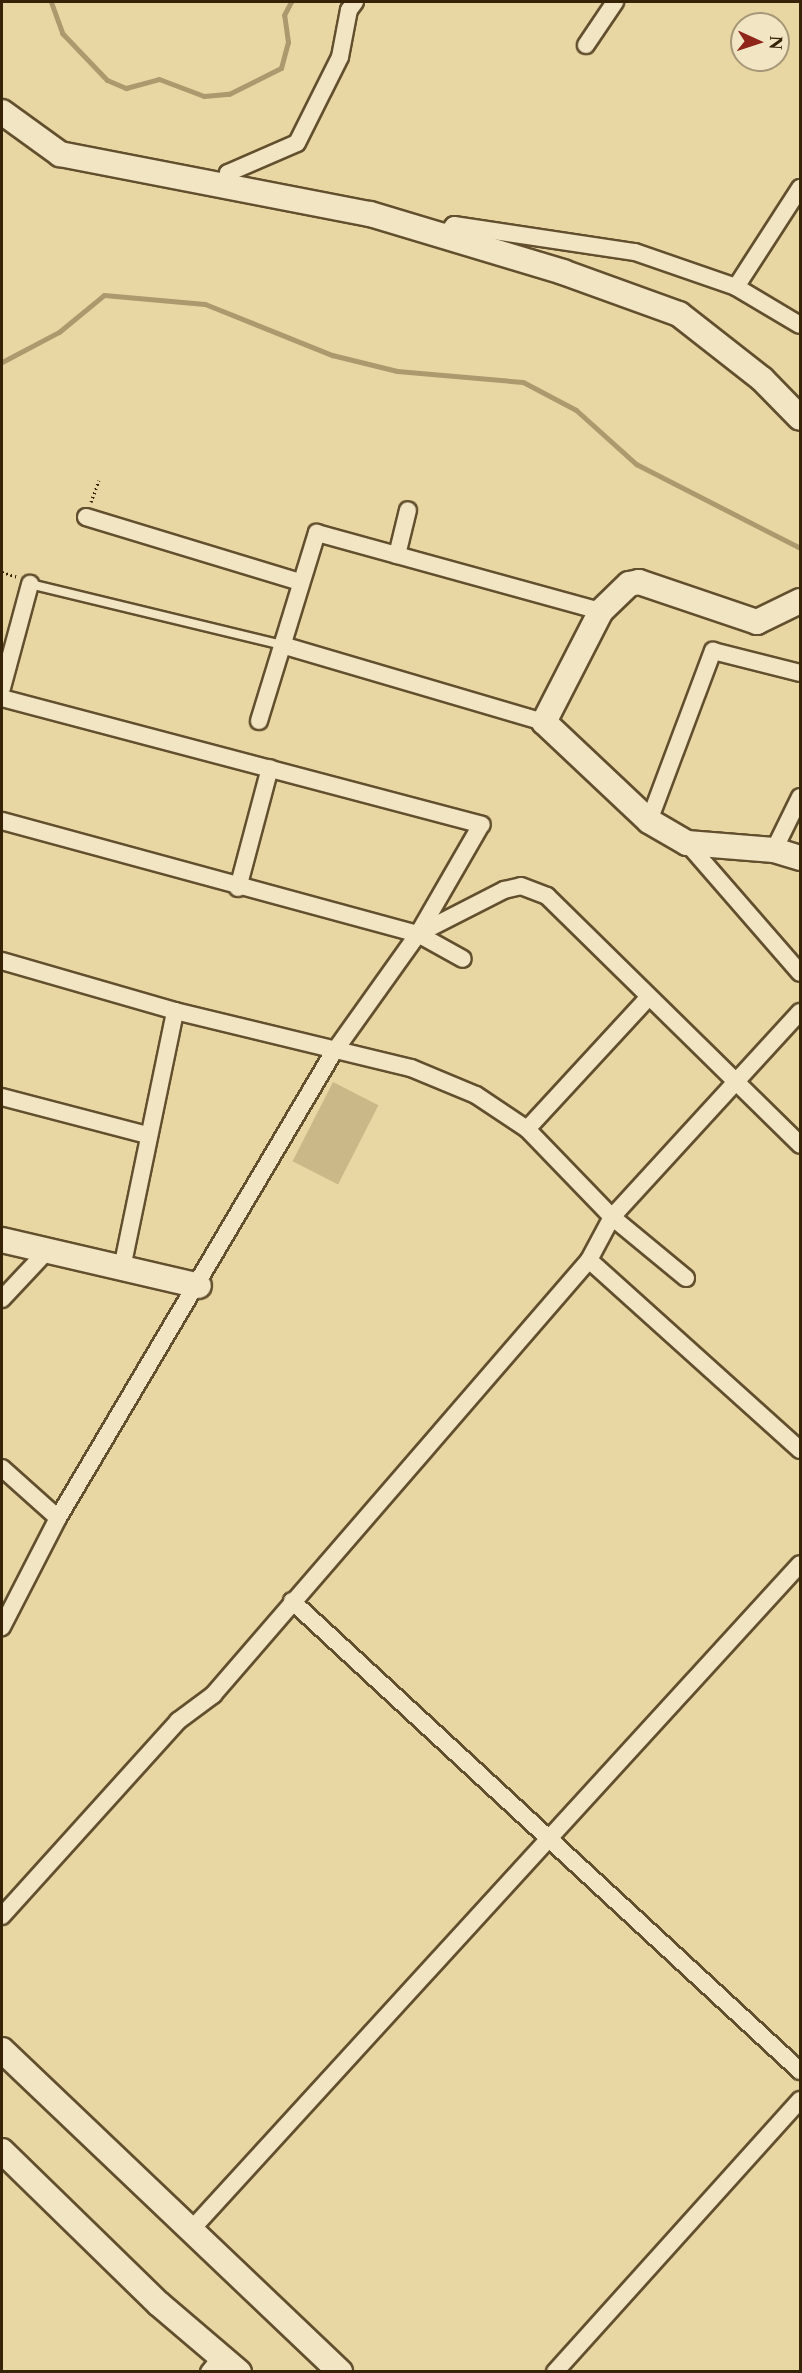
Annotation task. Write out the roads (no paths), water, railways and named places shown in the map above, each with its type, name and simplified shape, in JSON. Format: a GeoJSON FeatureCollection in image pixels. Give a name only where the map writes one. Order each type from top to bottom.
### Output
{"type":"FeatureCollection","features":[{"type":"Feature","properties":{"kind":"street"},"geometry":{"type":"LineString","coordinates":[[226,183],[228,173],[297,144],[340,57],[348,10],[355,2]]}},
{"type":"Feature","properties":{"kind":"street"},"geometry":{"type":"LineString","coordinates":[[586,45],[615,2]]}},
{"type":"Feature","properties":{"kind":"street"},"geometry":{"type":"LineString","coordinates":[[2,112],[60,154],[226,183],[445,236],[679,314],[762,379],[801,418]]}},
{"type":"Feature","properties":{"kind":"street"},"geometry":{"type":"LineString","coordinates":[[736,287],[801,188]]}},
{"type":"Feature","properties":{"kind":"street"},"geometry":{"type":"LineString","coordinates":[[445,236],[454,225],[635,252],[736,287],[801,325]]}},
{"type":"Feature","properties":{"kind":"street"},"geometry":{"type":"LineString","coordinates":[[397,555],[408,510]]}},
{"type":"Feature","properties":{"kind":"street"},"geometry":{"type":"LineString","coordinates":[[86,517],[300,582]]}},
{"type":"Feature","properties":{"kind":"street"},"geometry":{"type":"LineString","coordinates":[[259,721],[317,533],[601,611]]}},
{"type":"Feature","properties":{"kind":"street"},"geometry":{"type":"LineString","coordinates":[[544,722],[601,611],[629,584],[639,582],[757,622],[801,601]]}},
{"type":"Feature","properties":{"kind":"street"},"geometry":{"type":"LineString","coordinates":[[2,688],[30,584]]}},
{"type":"Feature","properties":{"kind":"street"},"geometry":{"type":"LineString","coordinates":[[282,645],[544,722],[649,821],[687,843],[801,973]]}},
{"type":"Feature","properties":{"kind":"street"},"geometry":{"type":"LineString","coordinates":[[649,821],[713,651],[801,673]]}},
{"type":"Feature","properties":{"kind":"street"},"geometry":{"type":"LineString","coordinates":[[2,698],[481,825],[418,934],[333,1053],[198,1286],[58,1518],[2,1627]]}},
{"type":"Feature","properties":{"kind":"street"},"geometry":{"type":"LineString","coordinates":[[238,888],[270,768]]}},
{"type":"Feature","properties":{"kind":"street"},"geometry":{"type":"LineString","coordinates":[[774,850],[801,797]]}},
{"type":"Feature","properties":{"kind":"street"},"geometry":{"type":"LineString","coordinates":[[2,821],[238,888],[418,934],[463,959]]}},
{"type":"Feature","properties":{"kind":"street"},"geometry":{"type":"LineString","coordinates":[[687,843],[774,850],[801,858]]}},
{"type":"Feature","properties":{"kind":"street"},"geometry":{"type":"LineString","coordinates":[[418,934],[521,886],[547,896],[647,999],[801,1145]]}},
{"type":"Feature","properties":{"kind":"street"},"geometry":{"type":"LineString","coordinates":[[2,961],[175,1011],[333,1053],[411,1068],[476,1095],[527,1129],[612,1217],[686,1278]]}},
{"type":"Feature","properties":{"kind":"street"},"geometry":{"type":"LineString","coordinates":[[527,1129],[647,999]]}},
{"type":"Feature","properties":{"kind":"street"},"geometry":{"type":"LineString","coordinates":[[122,1268],[147,1136],[175,1011]]}},
{"type":"Feature","properties":{"kind":"street"},"geometry":{"type":"LineString","coordinates":[[2,1916],[178,1721],[213,1695],[589,1260],[612,1217],[801,1012]]}},
{"type":"Feature","properties":{"kind":"street"},"geometry":{"type":"LineString","coordinates":[[2,1097],[147,1136]]}},
{"type":"Feature","properties":{"kind":"street"},"geometry":{"type":"LineString","coordinates":[[2,1240],[198,1286]]}},
{"type":"Feature","properties":{"kind":"street"},"geometry":{"type":"LineString","coordinates":[[2,1299],[46,1252]]}},
{"type":"Feature","properties":{"kind":"street"},"geometry":{"type":"LineString","coordinates":[[589,1260],[801,1450]]}},
{"type":"Feature","properties":{"kind":"street"},"geometry":{"type":"LineString","coordinates":[[2,1468],[58,1518]]}},
{"type":"Feature","properties":{"kind":"street"},"geometry":{"type":"LineString","coordinates":[[191,2230],[547,1840],[635,1751],[801,1564]]}},
{"type":"Feature","properties":{"kind":"street"},"geometry":{"type":"LineString","coordinates":[[292,1601],[547,1840],[801,2071]]}},
{"type":"Feature","properties":{"kind":"street"},"geometry":{"type":"LineString","coordinates":[[2,2050],[340,2372]]}},
{"type":"Feature","properties":{"kind":"street"},"geometry":{"type":"LineString","coordinates":[[555,2372],[801,2100]]}},
{"type":"Feature","properties":{"kind":"street"},"geometry":{"type":"LineString","coordinates":[[2,2151],[223,2366]]}},
{"type":"Feature","properties":{"kind":"lane"},"geometry":{"type":"LineString","coordinates":[[30,584],[282,645]]}},
{"type":"Feature","properties":{"kind":"waterway"},"geometry":{"type":"LineString","coordinates":[[51,2],[62,33],[107,80],[126,88],[159,79],[204,96],[229,94],[281,68],[288,42],[284,15],[291,2]]}},
{"type":"Feature","properties":{"kind":"waterway"},"geometry":{"type":"LineString","coordinates":[[2,362],[59,332],[104,295],[205,304],[332,355],[397,371],[523,382],[576,410],[636,464],[800,548]]}}]}
